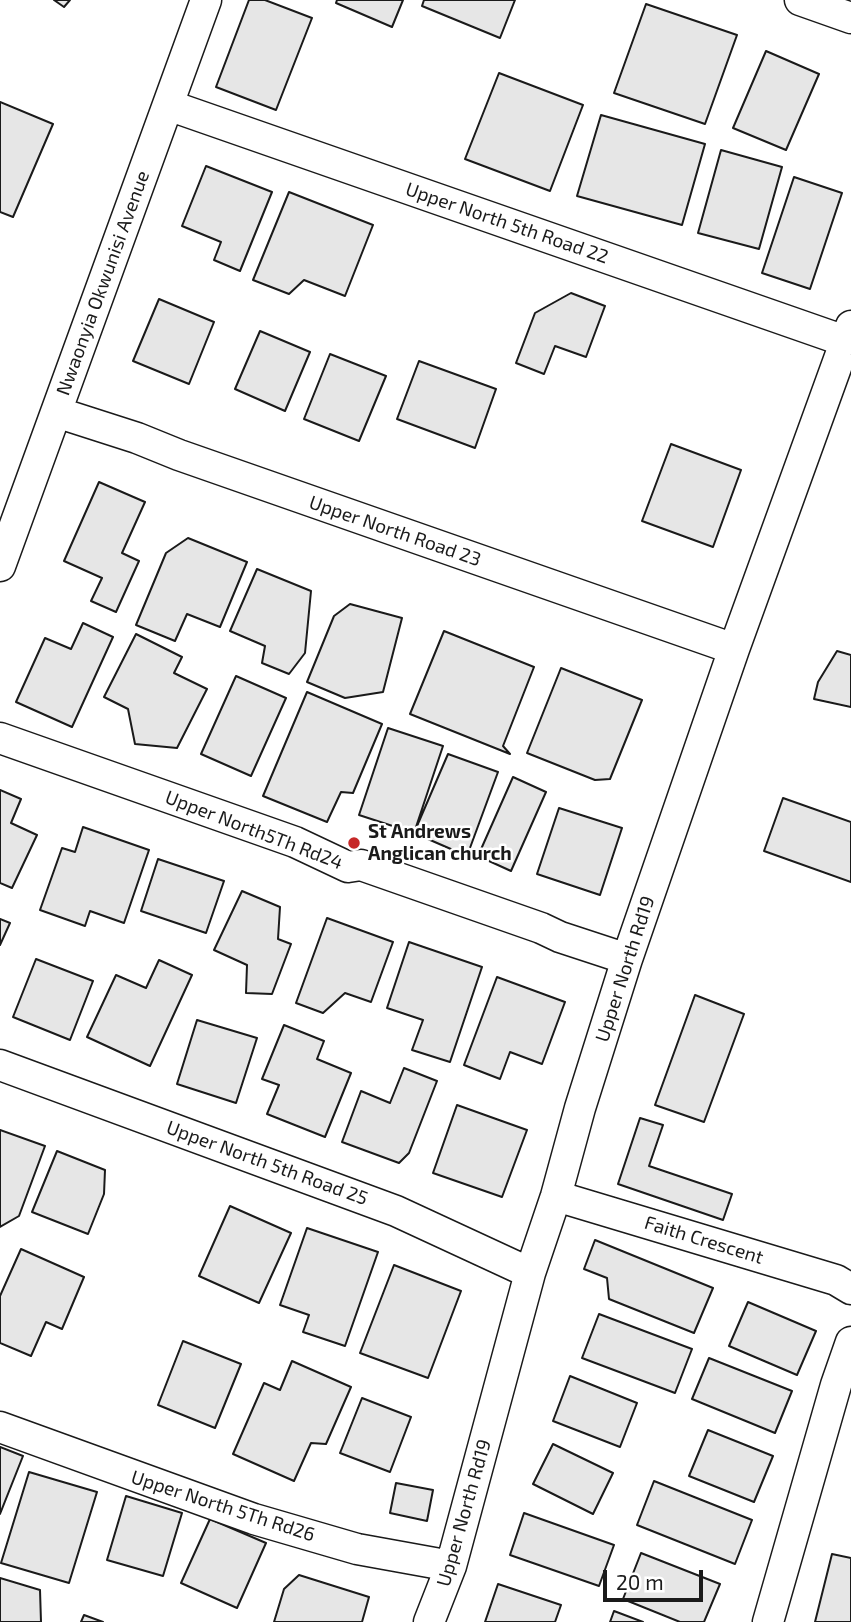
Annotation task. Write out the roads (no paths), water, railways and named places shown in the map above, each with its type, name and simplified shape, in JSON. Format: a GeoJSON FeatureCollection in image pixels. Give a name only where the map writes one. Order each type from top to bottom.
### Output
{"type":"FeatureCollection","features":[{"type":"Feature","properties":{"kind":"street","name":"Nwaonyia Okwunisi Avenue"},"geometry":{"type":"LineString","coordinates":[[0,566],[206,0]]}},
{"type":"Feature","properties":{"kind":"street"},"geometry":{"type":"LineString","coordinates":[[800,0],[851,18]]}},
{"type":"Feature","properties":{"kind":"street","name":"Upper North 5th Road 22"},"geometry":{"type":"LineString","coordinates":[[168,105],[848,334]]}},
{"type":"Feature","properties":{"kind":"street","name":"Upper North Rd19"},"geometry":{"type":"LineString","coordinates":[[429,1622],[451,1566],[530,1273],[556,1196],[580,1108],[627,959],[734,649],[848,334]]}},
{"type":"Feature","properties":{"kind":"street","name":"Upper North Road 23"},"geometry":{"type":"LineString","coordinates":[[56,412],[137,438],[204,464],[734,649]]}},
{"type":"Feature","properties":{"kind":"street","name":"Upper North5Th Rd24"},"geometry":{"type":"LineString","coordinates":[[0,738],[295,842],[348,867],[361,865],[627,959]]}},
{"type":"Feature","properties":{"kind":"street","name":"Upper North 5th Road 25"},"geometry":{"type":"LineString","coordinates":[[0,1065],[396,1211],[530,1273]]}},
{"type":"Feature","properties":{"kind":"street","name":"Faith Crescent"},"geometry":{"type":"LineString","coordinates":[[556,1196],[836,1280],[851,1289]]}},
{"type":"Feature","properties":{"kind":"street"},"geometry":{"type":"LineString","coordinates":[[768,1622],[836,1385],[851,1342]]}},
{"type":"Feature","properties":{"kind":"street","name":"Upper North 5Th Rd26"},"geometry":{"type":"LineString","coordinates":[[0,1427],[254,1520],[357,1549],[451,1566]]}},
{"type":"Feature","properties":{"kind":"place","name":"St Andrews Anglican church"},"geometry":{"type":"Point","coordinates":[354,843]}}]}
